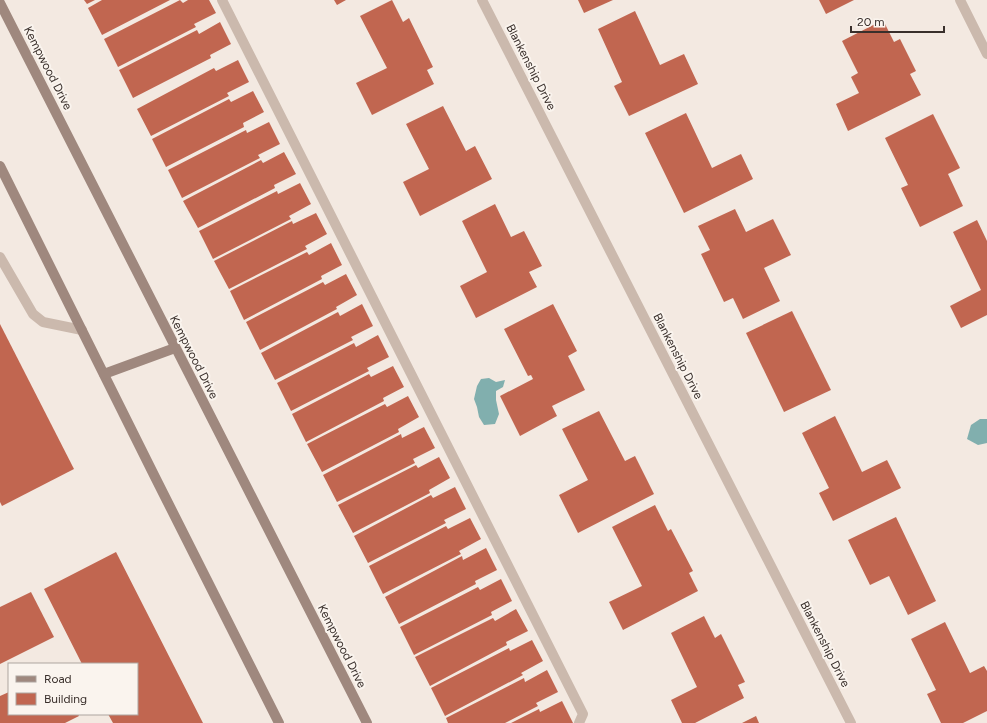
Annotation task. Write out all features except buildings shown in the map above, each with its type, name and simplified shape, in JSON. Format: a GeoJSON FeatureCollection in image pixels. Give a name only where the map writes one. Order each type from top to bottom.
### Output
{"type":"FeatureCollection","features":[{"type":"Feature","properties":{"kind":"main road","name":"Kempwood Drive"},"geometry":{"type":"LineString","coordinates":[[0,3],[367,723]]}},
{"type":"Feature","properties":{"kind":"main road"},"geometry":{"type":"LineString","coordinates":[[0,166],[279,723]]}},
{"type":"Feature","properties":{"kind":"main road"},"geometry":{"type":"LineString","coordinates":[[104,374],[175,348]]}},
{"type":"Feature","properties":{"kind":"street"},"geometry":{"type":"LineString","coordinates":[[222,0],[583,714],[579,723]]}},
{"type":"Feature","properties":{"kind":"street","name":"Blankenship Drive"},"geometry":{"type":"LineString","coordinates":[[482,0],[851,723]]}},
{"type":"Feature","properties":{"kind":"street"},"geometry":{"type":"LineString","coordinates":[[960,0],[987,54]]}},
{"type":"Feature","properties":{"kind":"street"},"geometry":{"type":"LineString","coordinates":[[0,257],[32,314],[43,322],[82,330]]}},
{"type":"Feature","properties":{"kind":"water"},"geometry":{"type":"Polygon","coordinates":[[[489,378],[496,382],[505,380],[503,387],[496,391],[499,414],[495,424],[484,425],[479,417],[474,399],[477,386],[481,379],[489,378]]]}},
{"type":"Feature","properties":{"kind":"water"},"geometry":{"type":"Polygon","coordinates":[[[980,419],[987,419],[987,443],[978,445],[967,439],[971,425],[980,419]]]}}]}
